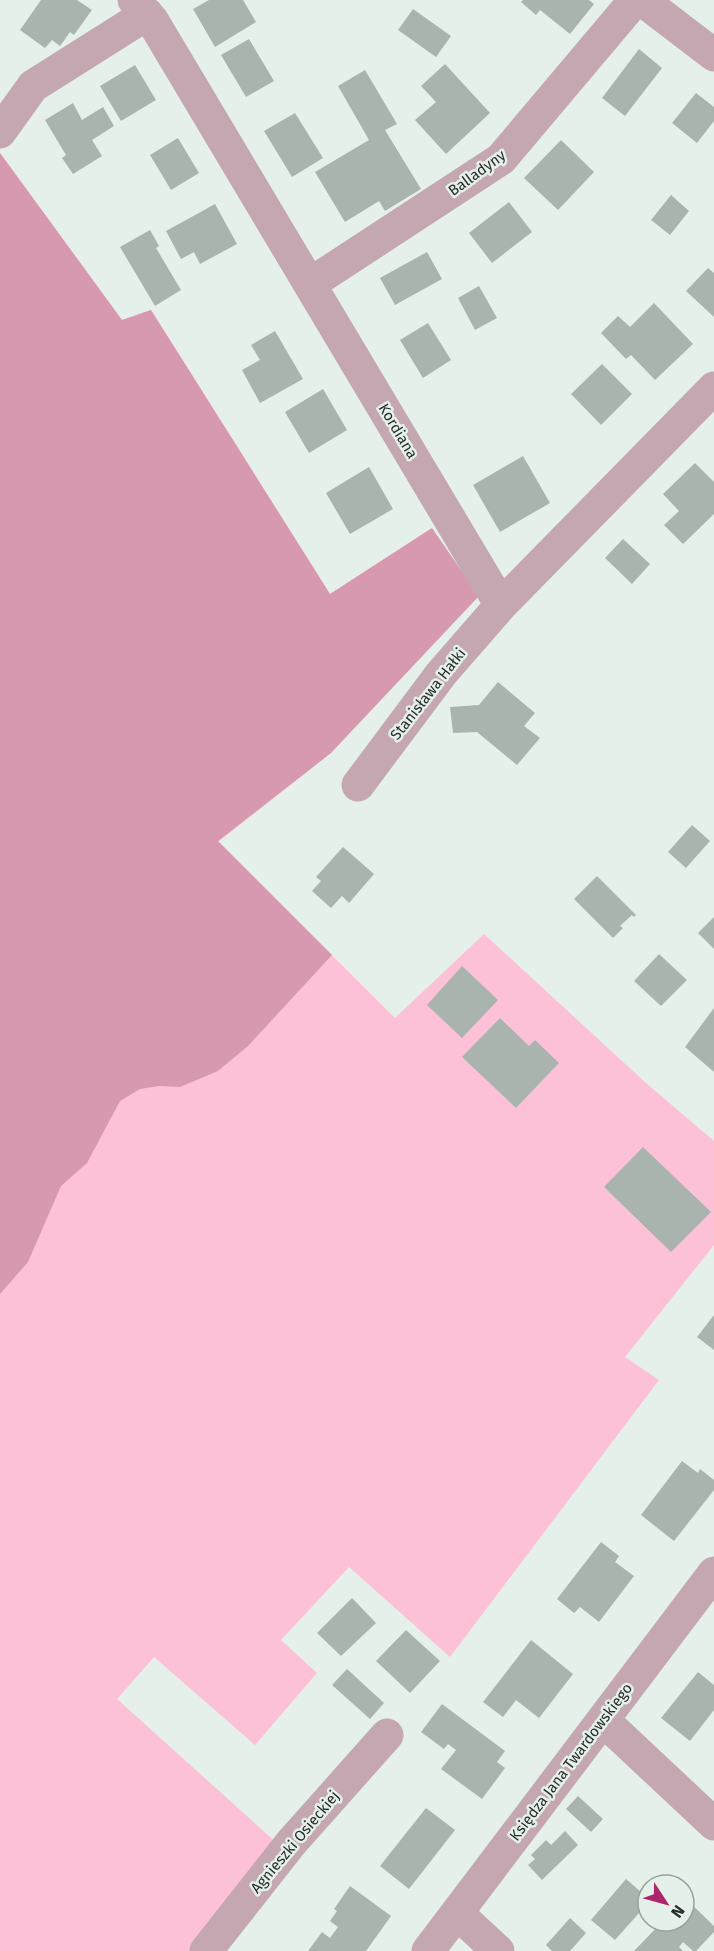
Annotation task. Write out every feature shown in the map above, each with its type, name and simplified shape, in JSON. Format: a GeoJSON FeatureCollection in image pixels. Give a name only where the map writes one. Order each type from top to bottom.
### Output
{"type":"FeatureCollection","features":[{"type":"Feature","properties":{"kind":"street","name":"Balladyny"},"geometry":{"type":"LineString","coordinates":[[310,284],[501,159],[635,0]]}},
{"type":"Feature","properties":{"kind":"street"},"geometry":{"type":"LineString","coordinates":[[642,0],[714,55]]}},
{"type":"Feature","properties":{"kind":"street","name":"Kordiana"},"geometry":{"type":"LineString","coordinates":[[141,7],[310,284],[501,605]]}},
{"type":"Feature","properties":{"kind":"street"},"geometry":{"type":"LineString","coordinates":[[0,132],[33,86],[141,7]]}},
{"type":"Feature","properties":{"kind":"street"},"geometry":{"type":"LineString","coordinates":[[501,605],[714,388]]}},
{"type":"Feature","properties":{"kind":"street","name":"Stanisława Hałki"},"geometry":{"type":"LineString","coordinates":[[358,785],[441,674],[501,605]]}},
{"type":"Feature","properties":{"kind":"street","name":"Księdza Jana Twardowskiego"},"geometry":{"type":"LineString","coordinates":[[428,1951],[714,1573]]}},
{"type":"Feature","properties":{"kind":"street"},"geometry":{"type":"LineString","coordinates":[[603,1720],[714,1824]]}},
{"type":"Feature","properties":{"kind":"street","name":"Agnieszki Osieckiej"},"geometry":{"type":"LineString","coordinates":[[206,1951],[291,1843],[387,1735]]}},
{"type":"Feature","properties":{"kind":"street"},"geometry":{"type":"LineString","coordinates":[[458,1913],[498,1951]]}},
{"type":"Feature","properties":{"kind":"shaded area"},"geometry":{"type":"Polygon","coordinates":[[[0,153],[122,320],[151,310],[330,594],[432,528],[331,753],[218,842],[395,1018],[484,934],[646,1083],[714,1141],[714,1245],[625,1357],[659,1380],[450,1657],[349,1567],[281,1640],[317,1673],[255,1745],[154,1657],[117,1699],[278,1844],[194,1951],[0,1951],[0,153]]]}},
{"type":"Feature","properties":{"kind":"shaded area"},"geometry":{"type":"Polygon","coordinates":[[[0,153],[122,320],[151,310],[330,594],[432,528],[479,596],[331,753],[218,841],[332,955],[248,1046],[218,1071],[180,1087],[159,1086],[140,1089],[120,1101],[87,1163],[61,1186],[28,1262],[0,1294],[0,153]]]}},
{"type":"Feature","properties":{"kind":"building"},"geometry":{"type":"Polygon","coordinates":[[[41,0],[77,0],[92,10],[74,35],[70,32],[60,46],[52,40],[45,48],[20,30],[41,0]]]}},
{"type":"Feature","properties":{"kind":"building"},"geometry":{"type":"Polygon","coordinates":[[[209,0],[243,0],[256,22],[215,47],[193,9],[209,0]]]}},
{"type":"Feature","properties":{"kind":"building"},"geometry":{"type":"Polygon","coordinates":[[[523,0],[589,0],[594,4],[570,34],[540,10],[536,15],[521,2],[523,0]]]}},
{"type":"Feature","properties":{"kind":"building"},"geometry":{"type":"Polygon","coordinates":[[[413,9],[451,36],[436,57],[398,30],[413,9]]]}},
{"type":"Feature","properties":{"kind":"building"},"geometry":{"type":"Polygon","coordinates":[[[249,39],[274,81],[246,97],[221,55],[249,39]]]}},
{"type":"Feature","properties":{"kind":"building"},"geometry":{"type":"Polygon","coordinates":[[[639,49],[662,68],[625,116],[602,98],[639,49]]]}},
{"type":"Feature","properties":{"kind":"building"},"geometry":{"type":"Polygon","coordinates":[[[445,64],[490,113],[446,154],[415,120],[436,102],[421,86],[445,64]]]}},
{"type":"Feature","properties":{"kind":"building"},"geometry":{"type":"Polygon","coordinates":[[[135,65],[156,100],[121,121],[100,86],[135,65]]]}},
{"type":"Feature","properties":{"kind":"building"},"geometry":{"type":"Polygon","coordinates":[[[365,70],[397,124],[385,130],[421,189],[385,211],[379,201],[345,222],[315,172],[369,140],[338,86],[365,70]]]}},
{"type":"Feature","properties":{"kind":"building"},"geometry":{"type":"Polygon","coordinates":[[[696,93],[714,107],[714,121],[697,143],[672,123],[696,93]]]}},
{"type":"Feature","properties":{"kind":"building"},"geometry":{"type":"Polygon","coordinates":[[[73,103],[82,120],[103,107],[114,126],[92,140],[102,156],[73,174],[62,158],[66,155],[45,120],[73,103]]]}},
{"type":"Feature","properties":{"kind":"building"},"geometry":{"type":"Polygon","coordinates":[[[295,113],[323,158],[292,177],[264,131],[295,113]]]}},
{"type":"Feature","properties":{"kind":"building"},"geometry":{"type":"Polygon","coordinates":[[[178,138],[199,173],[171,190],[150,155],[178,138]]]}},
{"type":"Feature","properties":{"kind":"building"},"geometry":{"type":"Polygon","coordinates":[[[561,140],[594,172],[558,210],[524,178],[561,140]]]}},
{"type":"Feature","properties":{"kind":"building"},"geometry":{"type":"Polygon","coordinates":[[[671,195],[689,211],[670,235],[651,220],[671,195]]]}},
{"type":"Feature","properties":{"kind":"building"},"geometry":{"type":"Polygon","coordinates":[[[509,202],[532,232],[492,263],[469,233],[509,202]]]}},
{"type":"Feature","properties":{"kind":"building"},"geometry":{"type":"Polygon","coordinates":[[[215,204],[237,244],[200,264],[194,252],[181,259],[166,231],[215,204]]]}},
{"type":"Feature","properties":{"kind":"building"},"geometry":{"type":"Polygon","coordinates":[[[150,230],[159,246],[156,248],[181,290],[155,306],[120,247],[150,230]]]}},
{"type":"Feature","properties":{"kind":"building"},"geometry":{"type":"Polygon","coordinates":[[[427,252],[442,279],[395,305],[380,278],[427,252]]]}},
{"type":"Feature","properties":{"kind":"building"},"geometry":{"type":"Polygon","coordinates":[[[708,268],[714,273],[714,317],[686,291],[708,268]]]}},
{"type":"Feature","properties":{"kind":"building"},"geometry":{"type":"Polygon","coordinates":[[[479,286],[497,318],[475,330],[458,298],[479,286]]]}},
{"type":"Feature","properties":{"kind":"building"},"geometry":{"type":"Polygon","coordinates":[[[654,303],[693,344],[655,380],[631,355],[626,359],[601,333],[618,316],[630,327],[654,303]]]}},
{"type":"Feature","properties":{"kind":"building"},"geometry":{"type":"Polygon","coordinates":[[[428,323],[451,360],[423,378],[400,340],[428,323]]]}},
{"type":"Feature","properties":{"kind":"building"},"geometry":{"type":"Polygon","coordinates":[[[275,331],[303,379],[260,403],[242,370],[260,360],[251,345],[275,331]]]}},
{"type":"Feature","properties":{"kind":"building"},"geometry":{"type":"Polygon","coordinates":[[[602,364],[632,394],[601,425],[571,394],[602,364]]]}},
{"type":"Feature","properties":{"kind":"building"},"geometry":{"type":"Polygon","coordinates":[[[323,389],[347,430],[309,453],[285,412],[323,389]]]}},
{"type":"Feature","properties":{"kind":"building"},"geometry":{"type":"Polygon","coordinates":[[[523,456],[550,503],[500,532],[473,485],[523,456]]]}},
{"type":"Feature","properties":{"kind":"building"},"geometry":{"type":"Polygon","coordinates":[[[695,463],[714,482],[714,514],[683,544],[664,525],[679,511],[663,494],[695,463]]]}},
{"type":"Feature","properties":{"kind":"building"},"geometry":{"type":"Polygon","coordinates":[[[369,467],[393,509],[350,534],[326,493],[369,467]]]}},
{"type":"Feature","properties":{"kind":"building"},"geometry":{"type":"Polygon","coordinates":[[[623,539],[650,564],[632,584],[605,558],[623,539]]]}},
{"type":"Feature","properties":{"kind":"building"},"geometry":{"type":"Polygon","coordinates":[[[498,682],[535,713],[524,726],[540,738],[517,765],[477,732],[453,733],[450,707],[479,705],[498,682]]]}},
{"type":"Feature","properties":{"kind":"building"},"geometry":{"type":"Polygon","coordinates":[[[692,825],[710,841],[686,868],[668,852],[692,825]]]}},
{"type":"Feature","properties":{"kind":"building"},"geometry":{"type":"Polygon","coordinates":[[[343,847],[374,874],[349,903],[342,896],[331,908],[312,891],[321,881],[316,877],[343,847]]]}},
{"type":"Feature","properties":{"kind":"building"},"geometry":{"type":"Polygon","coordinates":[[[597,876],[636,915],[634,917],[632,915],[620,926],[623,928],[613,938],[574,899],[597,876]]]}},
{"type":"Feature","properties":{"kind":"building"},"geometry":{"type":"Polygon","coordinates":[[[714,917],[714,949],[698,933],[714,917]]]}},
{"type":"Feature","properties":{"kind":"building"},"geometry":{"type":"Polygon","coordinates":[[[659,954],[687,980],[661,1006],[634,981],[659,954]]]}},
{"type":"Feature","properties":{"kind":"building"},"geometry":{"type":"Polygon","coordinates":[[[462,966],[498,1000],[462,1038],[427,1005],[462,966]]]}},
{"type":"Feature","properties":{"kind":"building"},"geometry":{"type":"Polygon","coordinates":[[[714,1008],[714,1072],[685,1047],[714,1008]]]}},
{"type":"Feature","properties":{"kind":"building"},"geometry":{"type":"Polygon","coordinates":[[[500,1018],[529,1046],[535,1040],[559,1063],[516,1108],[462,1057],[500,1018]]]}},
{"type":"Feature","properties":{"kind":"building"},"geometry":{"type":"Polygon","coordinates":[[[643,1147],[711,1212],[671,1252],[604,1187],[643,1147]]]}},
{"type":"Feature","properties":{"kind":"building"},"geometry":{"type":"Polygon","coordinates":[[[714,1315],[714,1350],[697,1337],[714,1315]]]}},
{"type":"Feature","properties":{"kind":"building"},"geometry":{"type":"Polygon","coordinates":[[[682,1461],[698,1473],[700,1469],[714,1480],[714,1490],[674,1541],[641,1515],[682,1461]]]}},
{"type":"Feature","properties":{"kind":"building"},"geometry":{"type":"Polygon","coordinates":[[[601,1542],[619,1556],[615,1562],[634,1576],[599,1622],[580,1607],[574,1613],[557,1599],[601,1542]]]}},
{"type":"Feature","properties":{"kind":"building"},"geometry":{"type":"Polygon","coordinates":[[[352,1598],[376,1623],[341,1656],[317,1633],[352,1598]]]}},
{"type":"Feature","properties":{"kind":"building"},"geometry":{"type":"Polygon","coordinates":[[[406,1630],[440,1661],[410,1693],[376,1661],[406,1630]]]}},
{"type":"Feature","properties":{"kind":"building"},"geometry":{"type":"Polygon","coordinates":[[[531,1640],[573,1674],[539,1718],[516,1700],[503,1717],[483,1702],[531,1640]]]}},
{"type":"Feature","properties":{"kind":"building"},"geometry":{"type":"Polygon","coordinates":[[[347,1669],[384,1703],[370,1719],[332,1685],[347,1669]]]}},
{"type":"Feature","properties":{"kind":"building"},"geometry":{"type":"Polygon","coordinates":[[[698,1672],[714,1685],[714,1710],[690,1741],[661,1718],[698,1672]]]}},
{"type":"Feature","properties":{"kind":"building"},"geometry":{"type":"Polygon","coordinates":[[[442,1704],[505,1751],[497,1762],[505,1768],[482,1799],[441,1769],[456,1750],[448,1744],[444,1749],[421,1732],[442,1704]]]}},
{"type":"Feature","properties":{"kind":"building"},"geometry":{"type":"Polygon","coordinates":[[[578,1796],[603,1819],[591,1832],[566,1809],[578,1796]]]}},
{"type":"Feature","properties":{"kind":"building"},"geometry":{"type":"Polygon","coordinates":[[[426,1808],[455,1830],[409,1889],[380,1866],[426,1808]]]}},
{"type":"Feature","properties":{"kind":"building"},"geometry":{"type":"Polygon","coordinates":[[[565,1831],[578,1845],[542,1880],[528,1865],[535,1859],[531,1855],[546,1840],[551,1845],[565,1831]]]}},
{"type":"Feature","properties":{"kind":"building"},"geometry":{"type":"Polygon","coordinates":[[[626,1879],[636,1888],[636,1916],[615,1940],[591,1920],[626,1879]]]}},
{"type":"Feature","properties":{"kind":"building"},"geometry":{"type":"Polygon","coordinates":[[[350,1886],[391,1916],[366,1951],[308,1951],[322,1932],[330,1938],[338,1927],[330,1921],[337,1911],[334,1909],[350,1886]]]}},
{"type":"Feature","properties":{"kind":"building"},"geometry":{"type":"Polygon","coordinates":[[[696,1909],[714,1926],[714,1932],[696,1951],[683,1942],[679,1947],[683,1951],[634,1951],[651,1933],[696,1933],[696,1909]]]}},
{"type":"Feature","properties":{"kind":"building"},"geometry":{"type":"Polygon","coordinates":[[[570,1918],[586,1933],[570,1951],[552,1951],[546,1945],[570,1918]]]}}]}
